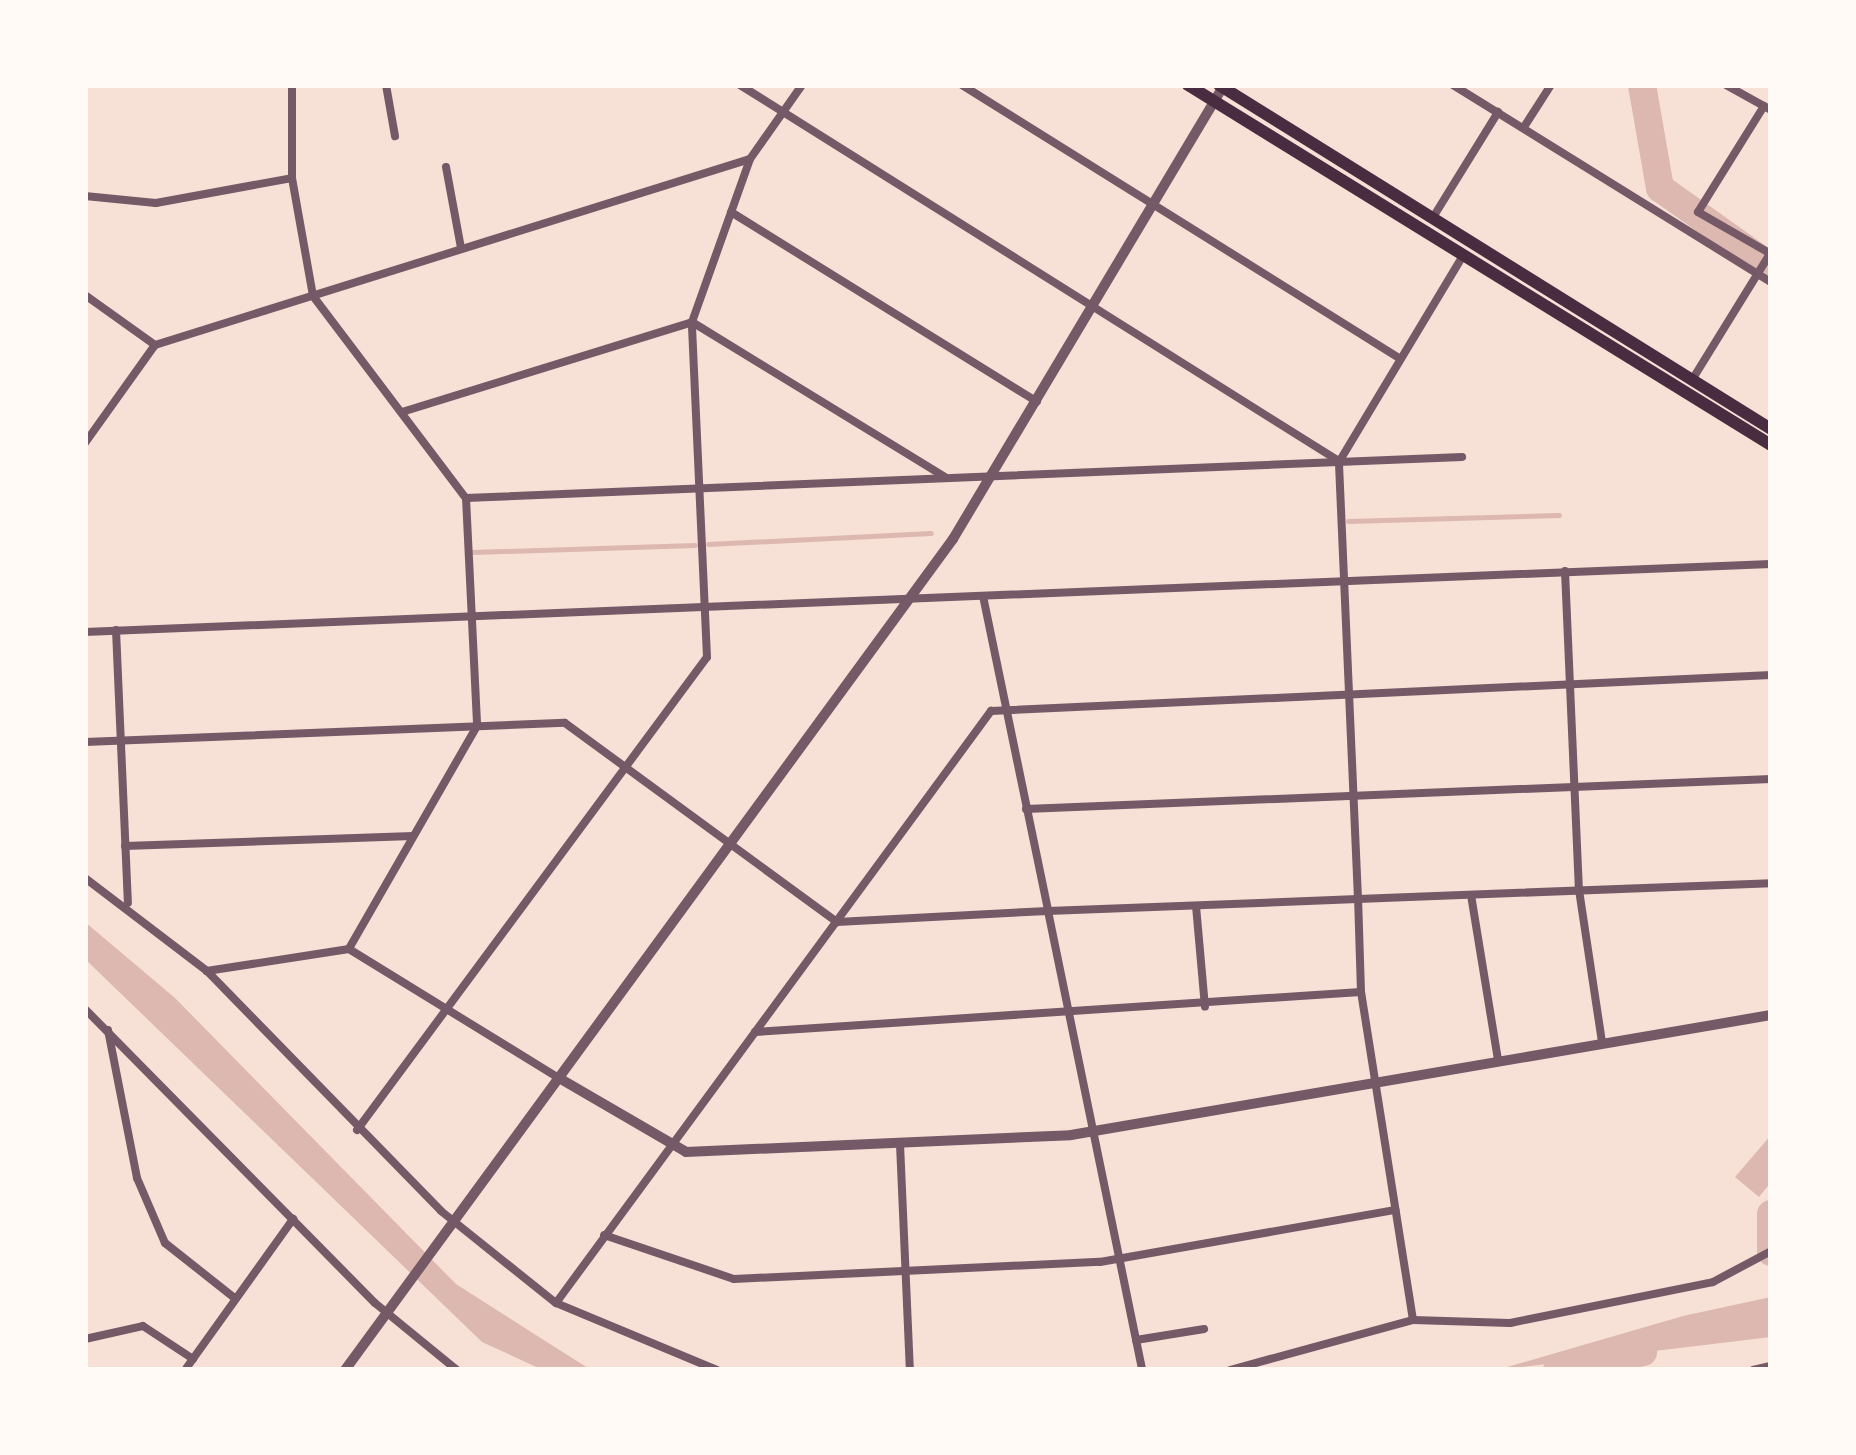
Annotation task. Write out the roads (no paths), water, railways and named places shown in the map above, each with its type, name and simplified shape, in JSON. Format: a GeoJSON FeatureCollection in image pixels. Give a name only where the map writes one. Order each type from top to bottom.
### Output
{"type":"FeatureCollection","features":[{"type":"Feature","properties":{"kind":"main road"},"geometry":{"type":"LineString","coordinates":[[1188,85],[1462,257],[1688,388],[1771,429]]}},
{"type":"Feature","properties":{"kind":"main road"},"geometry":{"type":"LineString","coordinates":[[1222,86],[1432,219],[1771,445]]}},
{"type":"Feature","properties":{"kind":"street"},"geometry":{"type":"LineString","coordinates":[[292,85],[292,178],[313,296],[466,498],[478,726],[349,949]]}},
{"type":"Feature","properties":{"kind":"street"},"geometry":{"type":"LineString","coordinates":[[386,85],[396,136]]}},
{"type":"Feature","properties":{"kind":"street"},"geometry":{"type":"LineString","coordinates":[[740,85],[1339,462]]}},
{"type":"Feature","properties":{"kind":"street"},"geometry":{"type":"LineString","coordinates":[[357,1130],[707,657],[692,322],[750,159],[802,85]]}},
{"type":"Feature","properties":{"kind":"street"},"geometry":{"type":"LineString","coordinates":[[962,85],[1399,358]]}},
{"type":"Feature","properties":{"kind":"street"},"geometry":{"type":"LineString","coordinates":[[1453,85],[1759,271],[1771,282]]}},
{"type":"Feature","properties":{"kind":"street"},"geometry":{"type":"LineString","coordinates":[[1524,127],[1551,85]]}},
{"type":"Feature","properties":{"kind":"street"},"geometry":{"type":"LineString","coordinates":[[1688,388],[1770,255],[1698,212],[1767,108],[1726,85]]}},
{"type":"Feature","properties":{"kind":"street"},"geometry":{"type":"LineString","coordinates":[[345,1370],[910,598],[1039,403],[1158,208],[1222,86]]}},
{"type":"Feature","properties":{"kind":"street"},"geometry":{"type":"LineString","coordinates":[[1432,219],[1498,112]]}},
{"type":"Feature","properties":{"kind":"street"},"geometry":{"type":"LineString","coordinates":[[85,443],[155,344],[750,159]]}},
{"type":"Feature","properties":{"kind":"street"},"geometry":{"type":"LineString","coordinates":[[446,167],[461,248]]}},
{"type":"Feature","properties":{"kind":"street"},"geometry":{"type":"LineString","coordinates":[[85,196],[156,202],[292,178]]}},
{"type":"Feature","properties":{"kind":"street"},"geometry":{"type":"LineString","coordinates":[[731,212],[1039,403]]}},
{"type":"Feature","properties":{"kind":"street"},"geometry":{"type":"LineString","coordinates":[[1414,1320],[1361,992],[1339,462],[1462,257]]}},
{"type":"Feature","properties":{"kind":"street"},"geometry":{"type":"LineString","coordinates":[[85,295],[155,344]]}},
{"type":"Feature","properties":{"kind":"street"},"geometry":{"type":"LineString","coordinates":[[402,412],[692,322],[945,478]]}},
{"type":"Feature","properties":{"kind":"street"},"geometry":{"type":"LineString","coordinates":[[466,498],[1462,457]]}},
{"type":"Feature","properties":{"kind":"street"},"geometry":{"type":"LineString","coordinates":[[85,632],[1771,564]]}},
{"type":"Feature","properties":{"kind":"street"},"geometry":{"type":"LineString","coordinates":[[1566,571],[1579,890],[1602,1042]]}},
{"type":"Feature","properties":{"kind":"street"},"geometry":{"type":"LineString","coordinates":[[983,596],[1142,1370]]}},
{"type":"Feature","properties":{"kind":"street"},"geometry":{"type":"LineString","coordinates":[[116,630],[128,903]]}},
{"type":"Feature","properties":{"kind":"street"},"geometry":{"type":"LineString","coordinates":[[556,1303],[982,722],[1005,706],[1771,675]]}},
{"type":"Feature","properties":{"kind":"street"},"geometry":{"type":"LineString","coordinates":[[85,742],[565,723],[837,922],[1771,882]]}},
{"type":"Feature","properties":{"kind":"street"},"geometry":{"type":"LineString","coordinates":[[1026,809],[1771,779]]}},
{"type":"Feature","properties":{"kind":"street"},"geometry":{"type":"LineString","coordinates":[[125,846],[413,836]]}},
{"type":"Feature","properties":{"kind":"street"},"geometry":{"type":"LineString","coordinates":[[85,878],[128,903],[207,971],[357,1130],[452,1222],[556,1303],[717,1370]]}},
{"type":"Feature","properties":{"kind":"street"},"geometry":{"type":"LineString","coordinates":[[1471,895],[1498,1060]]}},
{"type":"Feature","properties":{"kind":"street"},"geometry":{"type":"LineString","coordinates":[[1196,906],[1205,1007]]}},
{"type":"Feature","properties":{"kind":"street"},"geometry":{"type":"LineString","coordinates":[[207,971],[349,949],[669,1148],[900,1144],[1094,1131],[1771,1016]]}},
{"type":"Feature","properties":{"kind":"street"},"geometry":{"type":"LineString","coordinates":[[755,1032],[1070,1018],[1361,992]]}},
{"type":"Feature","properties":{"kind":"street"},"geometry":{"type":"LineString","coordinates":[[85,1009],[386,1312],[456,1370]]}},
{"type":"Feature","properties":{"kind":"street"},"geometry":{"type":"LineString","coordinates":[[108,1030],[137,1178],[165,1243],[236,1299]]}},
{"type":"Feature","properties":{"kind":"street"},"geometry":{"type":"LineString","coordinates":[[900,1144],[910,1370]]}},
{"type":"Feature","properties":{"kind":"street"},"geometry":{"type":"LineString","coordinates":[[604,1235],[734,1279],[1119,1258],[1395,1210]]}},
{"type":"Feature","properties":{"kind":"street"},"geometry":{"type":"LineString","coordinates":[[185,1370],[292,1219]]}},
{"type":"Feature","properties":{"kind":"street"},"geometry":{"type":"LineString","coordinates":[[1230,1370],[1414,1320],[1510,1323],[1713,1282],[1768,1252]]}},
{"type":"Feature","properties":{"kind":"street"},"geometry":{"type":"LineString","coordinates":[[85,1339],[143,1326],[193,1359]]}},
{"type":"Feature","properties":{"kind":"street"},"geometry":{"type":"LineString","coordinates":[[1136,1340],[1204,1328]]}},
{"type":"Feature","properties":{"kind":"street"},"geometry":{"type":"LineString","coordinates":[[1752,1370],[1771,1366]]}},
{"type":"Feature","properties":{"kind":"waterway"},"geometry":{"type":"LineString","coordinates":[[1642,85],[1660,188],[1771,267]]}},
{"type":"Feature","properties":{"kind":"waterway"},"geometry":{"type":"LineString","coordinates":[[1348,521],[1559,515]]}},
{"type":"Feature","properties":{"kind":"waterway"},"geometry":{"type":"LineString","coordinates":[[708,544],[931,533]]}},
{"type":"Feature","properties":{"kind":"waterway"},"geometry":{"type":"LineString","coordinates":[[472,552],[695,545]]}},
{"type":"Feature","properties":{"kind":"waterway"},"geometry":{"type":"LineString","coordinates":[[1771,1214],[1771,1252]]}},
{"type":"Feature","properties":{"kind":"waterway"},"geometry":{"type":"LineString","coordinates":[[1557,1370],[1643,1352]]}}]}
